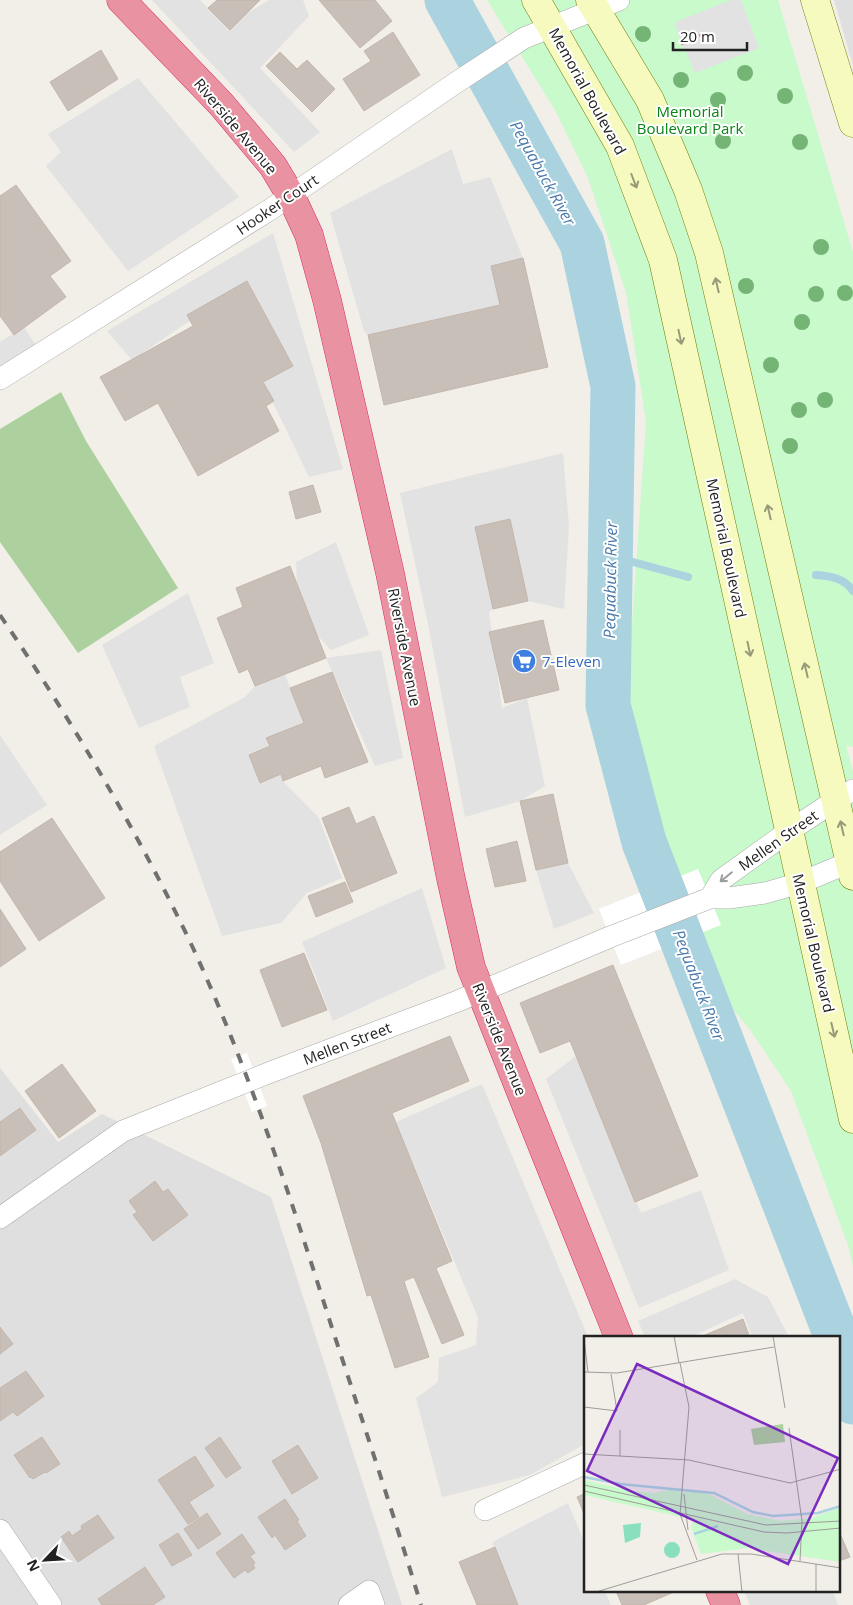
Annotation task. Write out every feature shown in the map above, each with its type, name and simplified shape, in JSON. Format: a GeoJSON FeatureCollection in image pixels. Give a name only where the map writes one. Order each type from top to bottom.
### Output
{"type":"FeatureCollection","features":[{"type":"Feature","properties":{"kind":"highway","name":"Riverside Avenue"},"geometry":{"type":"LineString","coordinates":[[121,0],[227,111],[273,166],[291,196],[309,235],[327,300],[390,573],[458,913],[471,967],[618,1336]]}},
{"type":"Feature","properties":{"kind":"highway"},"geometry":{"type":"LineString","coordinates":[[720,1592],[726,1605]]}},
{"type":"Feature","properties":{"kind":"main road","name":"Memorial Boulevard"},"geometry":{"type":"LineString","coordinates":[[536,0],[620,146],[663,260],[853,1119]]}},
{"type":"Feature","properties":{"kind":"main road"},"geometry":{"type":"LineString","coordinates":[[815,0],[853,123]]}},
{"type":"Feature","properties":{"kind":"main road"},"geometry":{"type":"LineString","coordinates":[[602,3],[650,100],[688,190],[709,253],[844,795],[852,866]]}},
{"type":"Feature","properties":{"kind":"street","name":"Hooker Court"},"geometry":{"type":"LineString","coordinates":[[0,379],[291,196],[524,38],[553,27],[602,3]]}},
{"type":"Feature","properties":{"kind":"street","name":"Mellen Street"},"geometry":{"type":"LineString","coordinates":[[710,898],[721,880],[789,831],[844,795]]}},
{"type":"Feature","properties":{"kind":"street","name":"Mellen Street"},"geometry":{"type":"LineString","coordinates":[[0,1218],[123,1131],[481,991],[710,898],[730,898],[765,893],[852,866]]}},
{"type":"Feature","properties":{"kind":"street"},"geometry":{"type":"LineString","coordinates":[[485,1510],[584,1464]]}},
{"type":"Feature","properties":{"kind":"street"},"geometry":{"type":"LineString","coordinates":[[0,1530],[51,1605]]}},
{"type":"Feature","properties":{"kind":"street"},"geometry":{"type":"LineString","coordinates":[[349,1605],[372,1598]]}},
{"type":"Feature","properties":{"kind":"path"},"geometry":{"type":"LineString","coordinates":[[681,44],[701,35]]}},
{"type":"Feature","properties":{"kind":"shaded area"},"geometry":{"type":"Polygon","coordinates":[[[152,0],[200,0],[226,26],[269,0],[303,0],[309,16],[260,68],[320,132],[294,152],[152,0]]]}},
{"type":"Feature","properties":{"kind":"shaded area"},"geometry":{"type":"Polygon","coordinates":[[[731,0],[741,0],[759,48],[695,73],[681,44],[675,22],[731,0]]]}},
{"type":"Feature","properties":{"kind":"shaded area"},"geometry":{"type":"Polygon","coordinates":[[[834,0],[853,0],[853,66],[834,0]]]}},
{"type":"Feature","properties":{"kind":"shaded area"},"geometry":{"type":"Polygon","coordinates":[[[138,78],[239,197],[128,271],[46,166],[61,152],[48,134],[138,78]]]}},
{"type":"Feature","properties":{"kind":"shaded area"},"geometry":{"type":"Polygon","coordinates":[[[452,149],[463,184],[490,177],[523,258],[491,266],[500,305],[368,335],[364,331],[330,213],[452,149]]]}},
{"type":"Feature","properties":{"kind":"shaded area"},"geometry":{"type":"Polygon","coordinates":[[[273,233],[343,469],[309,477],[263,382],[293,365],[247,282],[132,360],[107,331],[273,233]]]}},
{"type":"Feature","properties":{"kind":"shaded area"},"geometry":{"type":"Polygon","coordinates":[[[24,327],[41,353],[0,379],[0,342],[24,327]]]}},
{"type":"Feature","properties":{"kind":"shaded area"},"geometry":{"type":"Polygon","coordinates":[[[563,453],[569,526],[564,609],[528,601],[510,519],[475,527],[493,609],[489,612],[502,708],[527,698],[545,786],[520,801],[465,817],[428,624],[400,493],[563,453]]]}},
{"type":"Feature","properties":{"kind":"shaded area"},"geometry":{"type":"Polygon","coordinates":[[[336,542],[369,635],[331,650],[317,635],[297,584],[296,562],[336,542]]]}},
{"type":"Feature","properties":{"kind":"shaded area"},"geometry":{"type":"Polygon","coordinates":[[[188,593],[214,663],[180,677],[190,707],[139,728],[102,645],[188,593]]]}},
{"type":"Feature","properties":{"kind":"shaded area"},"geometry":{"type":"Polygon","coordinates":[[[381,650],[403,758],[375,766],[326,658],[381,650]]]}},
{"type":"Feature","properties":{"kind":"shaded area"},"geometry":{"type":"Polygon","coordinates":[[[285,675],[304,723],[266,738],[270,746],[249,755],[260,783],[281,774],[283,781],[319,818],[342,878],[307,893],[281,923],[222,936],[154,746],[245,697],[255,686],[285,675]]]}},
{"type":"Feature","properties":{"kind":"shaded area"},"geometry":{"type":"Polygon","coordinates":[[[0,735],[47,805],[0,835],[0,735]]]}},
{"type":"Feature","properties":{"kind":"shaded area"},"geometry":{"type":"Polygon","coordinates":[[[568,863],[594,913],[554,929],[536,870],[568,863]]]}},
{"type":"Feature","properties":{"kind":"shaded area"},"geometry":{"type":"Polygon","coordinates":[[[422,888],[446,968],[333,1021],[302,942],[422,888]]]}},
{"type":"Feature","properties":{"kind":"shaded area"},"geometry":{"type":"Polygon","coordinates":[[[576,1056],[641,1213],[701,1190],[729,1270],[639,1308],[546,1079],[576,1056]]]}},
{"type":"Feature","properties":{"kind":"shaded area"},"geometry":{"type":"Polygon","coordinates":[[[0,1068],[58,1142],[102,1114],[271,1197],[402,1605],[0,1605],[0,1068]]]}},
{"type":"Feature","properties":{"kind":"shaded area"},"geometry":{"type":"Polygon","coordinates":[[[482,1084],[588,1336],[584,1336],[584,1445],[530,1475],[442,1497],[416,1398],[438,1382],[439,1358],[476,1345],[478,1318],[396,1122],[482,1084]]]}},
{"type":"Feature","properties":{"kind":"shaded area"},"geometry":{"type":"Polygon","coordinates":[[[735,1279],[768,1297],[788,1336],[752,1336],[743,1313],[693,1336],[645,1336],[638,1321],[735,1279]]]}},
{"type":"Feature","properties":{"kind":"shaded area"},"geometry":{"type":"Polygon","coordinates":[[[568,1503],[584,1542],[584,1592],[605,1592],[611,1605],[518,1605],[492,1542],[568,1503]]]}},
{"type":"Feature","properties":{"kind":"shaded area"},"geometry":{"type":"Polygon","coordinates":[[[744,1592],[833,1592],[838,1605],[750,1605],[744,1592]]]}},
{"type":"Feature","properties":{"kind":"green space","name":"Memorial Boulevard Park"},"geometry":{"type":"Polygon","coordinates":[[[487,0],[778,0],[853,252],[853,747],[846,745],[853,771],[853,1267],[849,1248],[791,1091],[751,1031],[716,988],[695,932],[701,875],[676,875],[633,746],[628,681],[646,422],[626,292],[588,178],[556,112],[487,0]]]}},
{"type":"Feature","properties":{"kind":"green space"},"geometry":{"type":"Polygon","coordinates":[[[61,392],[86,441],[178,588],[78,653],[0,542],[0,429],[61,392]]]}},
{"type":"Feature","properties":{"kind":"pier"},"geometry":{"type":"Polygon","coordinates":[[[698,869],[721,925],[621,965],[599,909],[698,869]]]}},
{"type":"Feature","properties":{"kind":"pier"},"geometry":{"type":"Polygon","coordinates":[[[247,1053],[267,1106],[252,1112],[231,1059],[247,1053]]]}},
{"type":"Feature","properties":{"kind":"building"},"geometry":{"type":"Polygon","coordinates":[[[217,0],[260,0],[230,30],[208,8],[217,0]]]}},
{"type":"Feature","properties":{"kind":"building"},"geometry":{"type":"Polygon","coordinates":[[[319,0],[375,0],[392,21],[360,48],[319,0]]]}},
{"type":"Feature","properties":{"kind":"building"},"geometry":{"type":"Polygon","coordinates":[[[393,32],[420,75],[364,111],[343,79],[371,61],[364,51],[393,32]]]}},
{"type":"Feature","properties":{"kind":"building"},"geometry":{"type":"Polygon","coordinates":[[[101,50],[118,79],[68,111],[50,82],[101,50]]]}},
{"type":"Feature","properties":{"kind":"building"},"geometry":{"type":"Polygon","coordinates":[[[280,52],[297,69],[307,60],[335,89],[312,112],[266,66],[280,52]]]}},
{"type":"Feature","properties":{"kind":"building"},"geometry":{"type":"Polygon","coordinates":[[[16,185],[71,261],[50,276],[66,297],[14,335],[0,316],[0,196],[16,185]]]}},
{"type":"Feature","properties":{"kind":"building"},"geometry":{"type":"Polygon","coordinates":[[[523,258],[548,367],[384,405],[368,335],[500,305],[491,266],[523,258]]]}},
{"type":"Feature","properties":{"kind":"building"},"geometry":{"type":"Polygon","coordinates":[[[247,281],[293,366],[263,382],[274,401],[266,406],[279,431],[198,476],[158,403],[125,421],[100,377],[193,326],[187,315],[247,281]]]}},
{"type":"Feature","properties":{"kind":"building"},"geometry":{"type":"Polygon","coordinates":[[[313,485],[321,512],[296,519],[289,492],[313,485]]]}},
{"type":"Feature","properties":{"kind":"building"},"geometry":{"type":"Polygon","coordinates":[[[510,519],[528,601],[493,609],[475,527],[510,519]]]}},
{"type":"Feature","properties":{"kind":"building"},"geometry":{"type":"Polygon","coordinates":[[[290,566],[326,658],[255,686],[248,669],[239,673],[217,618],[243,607],[236,588],[290,566]]]}},
{"type":"Feature","properties":{"kind":"building","name":"7-Eleven"},"geometry":{"type":"Polygon","coordinates":[[[543,620],[559,690],[505,703],[489,632],[543,620]]]}},
{"type":"Feature","properties":{"kind":"building"},"geometry":{"type":"Polygon","coordinates":[[[332,672],[368,762],[325,778],[321,766],[283,781],[281,774],[260,783],[249,755],[270,746],[266,738],[304,723],[290,688],[332,672]]]}},
{"type":"Feature","properties":{"kind":"building"},"geometry":{"type":"Polygon","coordinates":[[[553,794],[568,863],[536,870],[520,801],[553,794]]]}},
{"type":"Feature","properties":{"kind":"building"},"geometry":{"type":"Polygon","coordinates":[[[349,807],[356,824],[374,816],[397,873],[351,892],[322,818],[349,807]]]}},
{"type":"Feature","properties":{"kind":"building"},"geometry":{"type":"Polygon","coordinates":[[[52,818],[105,898],[39,941],[0,881],[0,852],[52,818]]]}},
{"type":"Feature","properties":{"kind":"building"},"geometry":{"type":"Polygon","coordinates":[[[517,841],[526,881],[495,887],[486,849],[517,841]]]}},
{"type":"Feature","properties":{"kind":"building"},"geometry":{"type":"Polygon","coordinates":[[[345,882],[353,902],[316,917],[308,896],[345,882]]]}},
{"type":"Feature","properties":{"kind":"building"},"geometry":{"type":"Polygon","coordinates":[[[0,909],[26,949],[0,967],[0,909]]]}},
{"type":"Feature","properties":{"kind":"building"},"geometry":{"type":"Polygon","coordinates":[[[304,953],[327,1010],[282,1027],[260,970],[304,953]]]}},
{"type":"Feature","properties":{"kind":"building"},"geometry":{"type":"Polygon","coordinates":[[[613,965],[698,1176],[635,1202],[570,1041],[540,1053],[520,1003],[613,965]]]}},
{"type":"Feature","properties":{"kind":"building"},"geometry":{"type":"Polygon","coordinates":[[[450,1036],[469,1081],[392,1113],[452,1261],[436,1268],[464,1335],[442,1344],[414,1277],[404,1281],[429,1357],[395,1368],[371,1295],[367,1296],[321,1143],[303,1096],[450,1036]]]}},
{"type":"Feature","properties":{"kind":"building"},"geometry":{"type":"Polygon","coordinates":[[[62,1064],[96,1111],[59,1138],[25,1091],[62,1064]]]}},
{"type":"Feature","properties":{"kind":"building"},"geometry":{"type":"Polygon","coordinates":[[[20,1108],[36,1130],[0,1156],[0,1122],[20,1108]]]}},
{"type":"Feature","properties":{"kind":"building"},"geometry":{"type":"Polygon","coordinates":[[[155,1181],[163,1192],[168,1189],[188,1215],[153,1241],[133,1215],[137,1212],[129,1201],[155,1181]]]}},
{"type":"Feature","properties":{"kind":"building"},"geometry":{"type":"Polygon","coordinates":[[[743,1319],[749,1336],[703,1336],[743,1319]]]}},
{"type":"Feature","properties":{"kind":"building"},"geometry":{"type":"Polygon","coordinates":[[[0,1327],[13,1344],[0,1354],[0,1327]]]}},
{"type":"Feature","properties":{"kind":"building"},"geometry":{"type":"Polygon","coordinates":[[[26,1371],[44,1396],[17,1416],[13,1412],[0,1421],[0,1388],[26,1371]]]}},
{"type":"Feature","properties":{"kind":"building"},"geometry":{"type":"Polygon","coordinates":[[[42,1437],[60,1464],[33,1479],[30,1478],[14,1455],[42,1437]]]}},
{"type":"Feature","properties":{"kind":"building"},"geometry":{"type":"Polygon","coordinates":[[[220,1437],[241,1468],[226,1478],[205,1448],[220,1437]]]}},
{"type":"Feature","properties":{"kind":"building"},"geometry":{"type":"Polygon","coordinates":[[[298,1445],[318,1478],[292,1494],[272,1461],[298,1445]]]}},
{"type":"Feature","properties":{"kind":"building"},"geometry":{"type":"Polygon","coordinates":[[[195,1456],[214,1486],[189,1502],[199,1517],[188,1524],[158,1480],[195,1456]]]}},
{"type":"Feature","properties":{"kind":"building"},"geometry":{"type":"Polygon","coordinates":[[[584,1494],[584,1513],[577,1497],[584,1494]]]}},
{"type":"Feature","properties":{"kind":"building"},"geometry":{"type":"Polygon","coordinates":[[[285,1499],[299,1520],[297,1521],[306,1536],[285,1550],[275,1535],[272,1538],[258,1517],[285,1499]]]}},
{"type":"Feature","properties":{"kind":"building"},"geometry":{"type":"Polygon","coordinates":[[[207,1513],[221,1534],[198,1549],[184,1529],[207,1513]]]}},
{"type":"Feature","properties":{"kind":"building"},"geometry":{"type":"Polygon","coordinates":[[[98,1515],[114,1538],[78,1562],[61,1537],[69,1531],[72,1536],[82,1529],[81,1526],[98,1515]]]}},
{"type":"Feature","properties":{"kind":"building"},"geometry":{"type":"Polygon","coordinates":[[[178,1533],[192,1555],[172,1566],[159,1545],[178,1533]]]}},
{"type":"Feature","properties":{"kind":"building"},"geometry":{"type":"Polygon","coordinates":[[[840,1533],[850,1557],[840,1561],[840,1533]]]}},
{"type":"Feature","properties":{"kind":"building"},"geometry":{"type":"Polygon","coordinates":[[[242,1534],[255,1553],[250,1556],[255,1563],[253,1565],[255,1568],[248,1573],[245,1570],[234,1578],[216,1553],[242,1534]]]}},
{"type":"Feature","properties":{"kind":"building"},"geometry":{"type":"Polygon","coordinates":[[[495,1547],[518,1605],[477,1605],[459,1562],[495,1547]]]}},
{"type":"Feature","properties":{"kind":"building"},"geometry":{"type":"Polygon","coordinates":[[[145,1567],[165,1597],[153,1605],[102,1605],[98,1599],[145,1567]]]}},
{"type":"Feature","properties":{"kind":"building"},"geometry":{"type":"Polygon","coordinates":[[[616,1592],[674,1592],[644,1605],[622,1605],[616,1592]]]}},
{"type":"Feature","properties":{"kind":"waterway","name":"Pequabuck River"},"geometry":{"type":"LineString","coordinates":[[447,0],[582,243],[613,386],[608,705],[644,842],[836,1336]]}},
{"type":"Feature","properties":{"kind":"waterway"},"geometry":{"type":"LineString","coordinates":[[611,556],[688,577]]}},
{"type":"Feature","properties":{"kind":"waterway"},"geometry":{"type":"LineString","coordinates":[[816,575],[837,578],[846,583],[853,591]]}},
{"type":"Feature","properties":{"kind":"waterway","name":"Pequabuck River"},"geometry":{"type":"LineString","coordinates":[[840,1348],[853,1402]]}},
{"type":"Feature","properties":{"kind":"railway"},"geometry":{"type":"LineString","coordinates":[[0,615],[53,695],[127,820],[172,905],[214,995],[252,1090],[286,1186],[421,1605]]}},
{"type":"Feature","properties":{"kind":"place","name":"7-Eleven"},"geometry":{"type":"Point","coordinates":[524,661]}}]}
